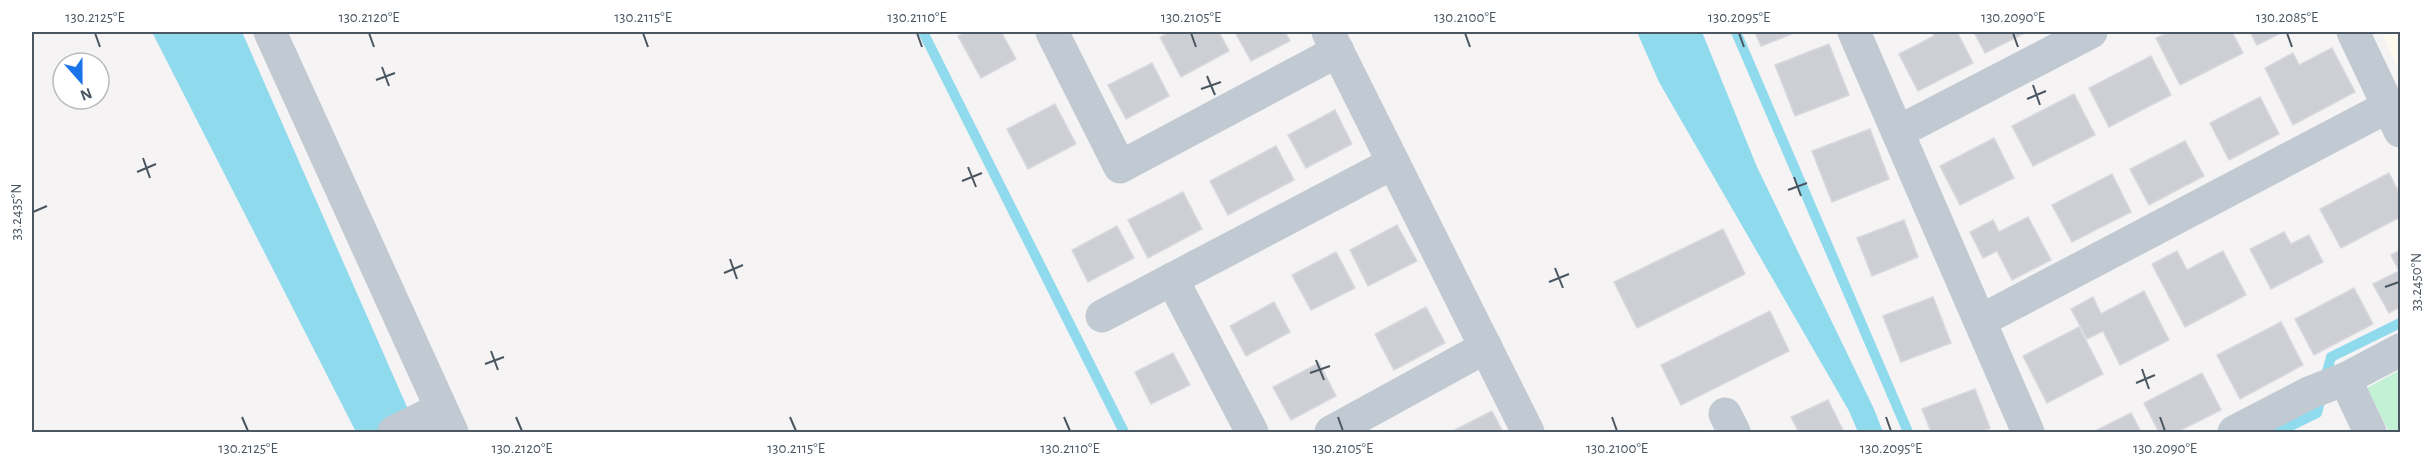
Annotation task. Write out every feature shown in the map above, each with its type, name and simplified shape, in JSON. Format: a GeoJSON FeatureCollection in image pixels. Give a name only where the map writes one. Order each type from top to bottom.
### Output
{"type":"FeatureCollection","features":[{"type":"Feature","properties":{"kind":"street"},"geometry":{"type":"LineString","coordinates":[[270,32],[446,421],[394,432]]}},
{"type":"Feature","properties":{"kind":"street"},"geometry":{"type":"LineString","coordinates":[[1052,32],[1120,167],[1333,41],[1528,432]]}},
{"type":"Feature","properties":{"kind":"street"},"geometry":{"type":"LineString","coordinates":[[1854,32],[2028,432]]}},
{"type":"Feature","properties":{"kind":"street"},"geometry":{"type":"LineString","coordinates":[[1898,132],[2091,32]]}},
{"type":"Feature","properties":{"kind":"street"},"geometry":{"type":"LineString","coordinates":[[1980,321],[2395,119],[2353,32]]}},
{"type":"Feature","properties":{"kind":"street"},"geometry":{"type":"LineString","coordinates":[[1102,316],[1393,163]]}},
{"type":"Feature","properties":{"kind":"street"},"geometry":{"type":"LineString","coordinates":[[1172,279],[1252,432]]}},
{"type":"Feature","properties":{"kind":"street"},"geometry":{"type":"LineString","coordinates":[[1331,432],[1486,347]]}},
{"type":"Feature","properties":{"kind":"street"},"geometry":{"type":"LineString","coordinates":[[2234,432],[2309,393],[2344,380],[2400,350]]}},
{"type":"Feature","properties":{"kind":"street"},"geometry":{"type":"LineString","coordinates":[[2344,380],[2370,432]]}},
{"type":"Feature","properties":{"kind":"shaded area"},"geometry":{"type":"Polygon","coordinates":[[[2381,32],[2400,32],[2400,72],[2381,32]]]}},
{"type":"Feature","properties":{"kind":"green space"},"geometry":{"type":"Polygon","coordinates":[[[2400,370],[2400,432],[2389,432],[2367,388],[2400,370]]]}},
{"type":"Feature","properties":{"kind":"water"},"geometry":{"type":"Polygon","coordinates":[[[152,32],[242,32],[418,432],[356,432],[152,32]]]}},
{"type":"Feature","properties":{"kind":"water"},"geometry":{"type":"Polygon","coordinates":[[[1637,32],[1702,32],[1757,167],[1883,432],[1858,432],[1849,411],[1659,82],[1637,32]]]}},
{"type":"Feature","properties":{"kind":"building"},"geometry":{"type":"Polygon","coordinates":[[[967,32],[1001,32],[1016,59],[981,78],[958,36],[967,32]]]}},
{"type":"Feature","properties":{"kind":"building"},"geometry":{"type":"Polygon","coordinates":[[[1170,32],[1219,32],[1229,51],[1181,77],[1160,37],[1170,32]]]}},
{"type":"Feature","properties":{"kind":"building"},"geometry":{"type":"Polygon","coordinates":[[[1235,32],[1285,32],[1290,41],[1251,61],[1235,32]]]}},
{"type":"Feature","properties":{"kind":"building"},"geometry":{"type":"Polygon","coordinates":[[[1755,32],[1797,32],[1761,46],[1755,32]]]}},
{"type":"Feature","properties":{"kind":"building"},"geometry":{"type":"Polygon","coordinates":[[[1932,32],[1957,32],[1973,63],[1918,91],[1899,54],[1934,36],[1932,32]]]}},
{"type":"Feature","properties":{"kind":"building"},"geometry":{"type":"Polygon","coordinates":[[[1974,32],[2027,32],[1985,53],[1974,32]]]}},
{"type":"Feature","properties":{"kind":"building"},"geometry":{"type":"Polygon","coordinates":[[[2169,32],[2232,32],[2243,53],[2180,85],[2156,38],[2169,32]]]}},
{"type":"Feature","properties":{"kind":"building"},"geometry":{"type":"Polygon","coordinates":[[[2250,32],[2283,32],[2257,45],[2250,32]]]}},
{"type":"Feature","properties":{"kind":"building"},"geometry":{"type":"Polygon","coordinates":[[[1829,44],[1849,95],[1795,116],[1775,65],[1829,44]]]}},
{"type":"Feature","properties":{"kind":"building"},"geometry":{"type":"Polygon","coordinates":[[[2332,48],[2355,92],[2293,125],[2265,68],[2293,53],[2299,65],[2332,48]]]}},
{"type":"Feature","properties":{"kind":"building"},"geometry":{"type":"Polygon","coordinates":[[[2151,56],[2171,95],[2109,127],[2089,88],[2151,56]]]}},
{"type":"Feature","properties":{"kind":"building"},"geometry":{"type":"Polygon","coordinates":[[[1152,63],[1169,96],[1126,119],[1108,85],[1152,63]]]}},
{"type":"Feature","properties":{"kind":"building"},"geometry":{"type":"Polygon","coordinates":[[[2074,94],[2095,135],[2033,166],[2012,126],[2074,94]]]}},
{"type":"Feature","properties":{"kind":"building"},"geometry":{"type":"Polygon","coordinates":[[[2260,97],[2279,134],[2229,160],[2210,123],[2260,97]]]}},
{"type":"Feature","properties":{"kind":"building"},"geometry":{"type":"Polygon","coordinates":[[[1055,104],[1076,144],[1028,169],[1007,129],[1055,104]]]}},
{"type":"Feature","properties":{"kind":"building"},"geometry":{"type":"Polygon","coordinates":[[[1335,110],[1352,144],[1306,168],[1288,135],[1335,110]]]}},
{"type":"Feature","properties":{"kind":"building"},"geometry":{"type":"Polygon","coordinates":[[[1870,129],[1889,179],[1832,202],[1812,151],[1870,129]]]}},
{"type":"Feature","properties":{"kind":"building"},"geometry":{"type":"Polygon","coordinates":[[[1994,138],[2014,178],[1960,205],[1940,166],[1994,138]]]}},
{"type":"Feature","properties":{"kind":"building"},"geometry":{"type":"Polygon","coordinates":[[[2185,141],[2204,176],[2149,205],[2130,169],[2185,141]]]}},
{"type":"Feature","properties":{"kind":"building"},"geometry":{"type":"Polygon","coordinates":[[[1276,146],[1294,180],[1228,215],[1210,181],[1276,146]]]}},
{"type":"Feature","properties":{"kind":"building"},"geometry":{"type":"Polygon","coordinates":[[[2389,173],[2400,195],[2400,217],[2341,248],[2320,209],[2389,173]]]}},
{"type":"Feature","properties":{"kind":"building"},"geometry":{"type":"Polygon","coordinates":[[[2112,174],[2131,212],[2072,242],[2052,205],[2112,174]]]}},
{"type":"Feature","properties":{"kind":"building"},"geometry":{"type":"Polygon","coordinates":[[[1183,192],[1202,229],[1148,258],[1128,220],[1183,192]]]}},
{"type":"Feature","properties":{"kind":"building"},"geometry":{"type":"Polygon","coordinates":[[[2028,217],[2051,260],[2012,280],[1997,251],[1983,258],[1970,232],[1993,220],[1999,232],[2028,217]]]}},
{"type":"Feature","properties":{"kind":"building"},"geometry":{"type":"Polygon","coordinates":[[[1904,220],[1918,257],[1872,276],[1857,238],[1904,220]]]}},
{"type":"Feature","properties":{"kind":"building"},"geometry":{"type":"Polygon","coordinates":[[[1397,225],[1417,261],[1368,286],[1350,250],[1397,225]]]}},
{"type":"Feature","properties":{"kind":"building"},"geometry":{"type":"Polygon","coordinates":[[[1117,226],[1134,258],[1088,282],[1072,250],[1117,226]]]}},
{"type":"Feature","properties":{"kind":"building"},"geometry":{"type":"Polygon","coordinates":[[[1723,229],[1745,274],[1637,328],[1614,282],[1723,229]]]}},
{"type":"Feature","properties":{"kind":"building"},"geometry":{"type":"Polygon","coordinates":[[[2284,232],[2291,244],[2309,235],[2323,262],[2271,289],[2250,249],[2284,232]]]}},
{"type":"Feature","properties":{"kind":"building"},"geometry":{"type":"Polygon","coordinates":[[[2400,250],[2400,307],[2389,313],[2373,284],[2399,271],[2391,255],[2400,250]]]}},
{"type":"Feature","properties":{"kind":"building"},"geometry":{"type":"Polygon","coordinates":[[[2177,251],[2187,270],[2223,251],[2246,295],[2185,327],[2152,264],[2177,251]]]}},
{"type":"Feature","properties":{"kind":"building"},"geometry":{"type":"Polygon","coordinates":[[[1336,252],[1355,288],[1311,310],[1292,275],[1336,252]]]}},
{"type":"Feature","properties":{"kind":"building"},"geometry":{"type":"Polygon","coordinates":[[[2354,288],[2373,324],[2314,355],[2295,319],[2354,288]]]}},
{"type":"Feature","properties":{"kind":"building"},"geometry":{"type":"Polygon","coordinates":[[[2144,291],[2169,340],[2120,365],[2103,331],[2087,339],[2071,309],[2093,297],[2101,314],[2144,291]]]}},
{"type":"Feature","properties":{"kind":"building"},"geometry":{"type":"Polygon","coordinates":[[[1933,297],[1951,343],[1901,362],[1883,316],[1933,297]]]}},
{"type":"Feature","properties":{"kind":"building"},"geometry":{"type":"Polygon","coordinates":[[[1274,302],[1290,332],[1246,356],[1230,326],[1274,302]]]}},
{"type":"Feature","properties":{"kind":"building"},"geometry":{"type":"Polygon","coordinates":[[[1426,307],[1445,343],[1394,370],[1375,334],[1426,307]]]}},
{"type":"Feature","properties":{"kind":"building"},"geometry":{"type":"Polygon","coordinates":[[[1770,311],[1789,351],[1681,405],[1661,365],[1770,311]]]}},
{"type":"Feature","properties":{"kind":"building"},"geometry":{"type":"Polygon","coordinates":[[[2281,322],[2303,365],[2240,399],[2217,355],[2281,322]]]}},
{"type":"Feature","properties":{"kind":"building"},"geometry":{"type":"Polygon","coordinates":[[[2079,327],[2103,374],[2047,403],[2023,356],[2079,327]]]}},
{"type":"Feature","properties":{"kind":"building"},"geometry":{"type":"Polygon","coordinates":[[[1173,353],[1190,385],[1151,404],[1135,372],[1173,353]]]}},
{"type":"Feature","properties":{"kind":"building"},"geometry":{"type":"Polygon","coordinates":[[[1319,363],[1336,396],[1291,420],[1273,387],[1319,363]]]}},
{"type":"Feature","properties":{"kind":"building"},"geometry":{"type":"Polygon","coordinates":[[[2202,373],[2221,410],[2177,432],[2159,432],[2144,403],[2202,373]]]}},
{"type":"Feature","properties":{"kind":"building"},"geometry":{"type":"Polygon","coordinates":[[[1975,389],[1990,428],[1979,432],[1931,432],[1922,409],[1975,389]]]}},
{"type":"Feature","properties":{"kind":"building"},"geometry":{"type":"Polygon","coordinates":[[[1828,400],[1843,430],[1799,432],[1791,417],[1828,400]]]}},
{"type":"Feature","properties":{"kind":"building"},"geometry":{"type":"Polygon","coordinates":[[[1492,411],[1503,432],[1451,432],[1492,411]]]}},
{"type":"Feature","properties":{"kind":"building"},"geometry":{"type":"Polygon","coordinates":[[[2131,413],[2141,432],[2093,432],[2131,413]]]}},
{"type":"Feature","properties":{"kind":"waterway"},"geometry":{"type":"LineString","coordinates":[[923,32],[1124,432]]}},
{"type":"Feature","properties":{"kind":"waterway"},"geometry":{"type":"LineString","coordinates":[[1736,32],[1908,432]]}},
{"type":"Feature","properties":{"kind":"waterway"},"geometry":{"type":"LineString","coordinates":[[2325,379],[2331,357],[2400,323]]}},
{"type":"Feature","properties":{"kind":"waterway"},"geometry":{"type":"LineString","coordinates":[[2278,432],[2317,413],[2322,394]]}}]}
